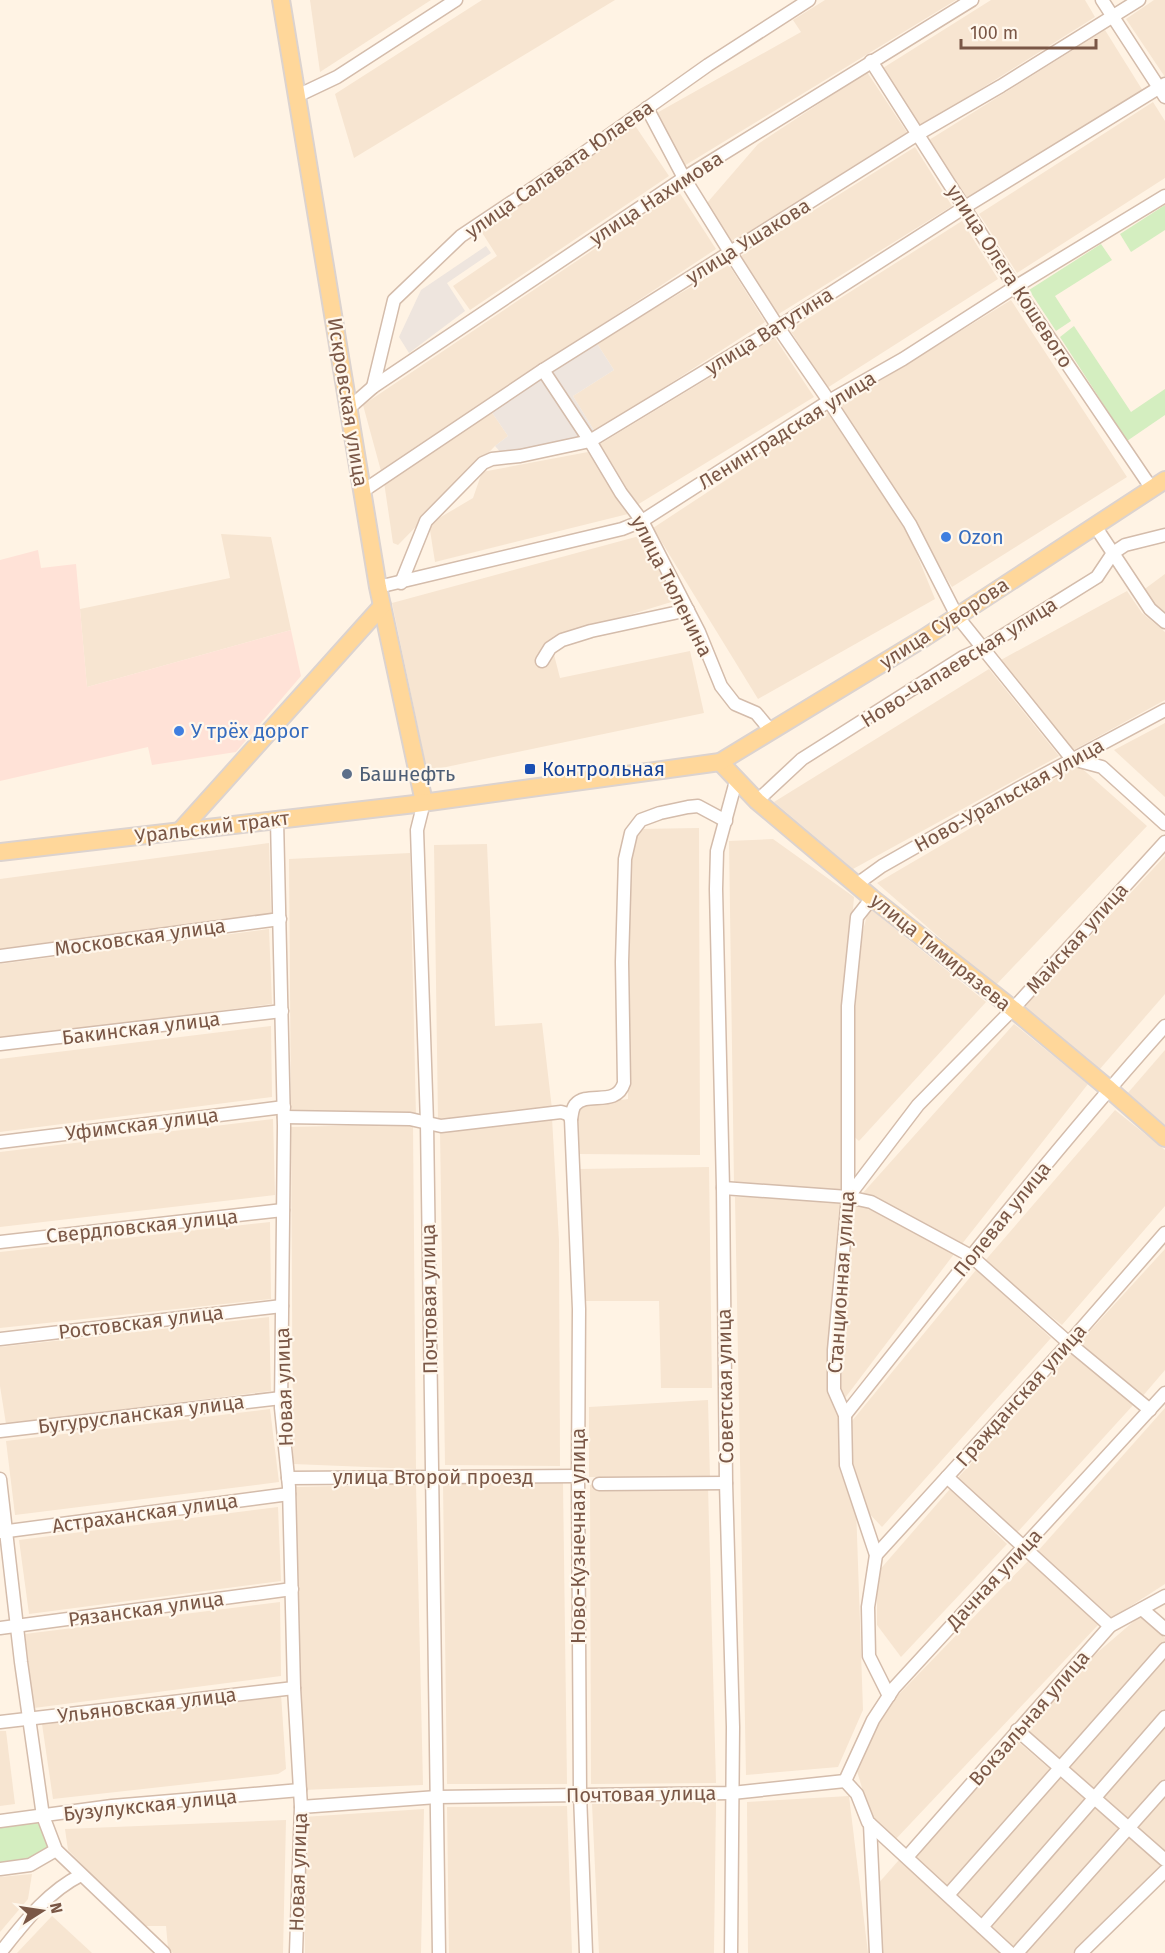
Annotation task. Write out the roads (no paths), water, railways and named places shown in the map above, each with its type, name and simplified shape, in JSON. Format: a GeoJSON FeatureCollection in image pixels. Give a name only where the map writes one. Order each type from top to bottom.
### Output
{"type":"FeatureCollection","features":[{"type":"Feature","properties":{"kind":"main road","name":"Искровская улица"},"geometry":{"type":"LineString","coordinates":[[281,0],[378,587],[424,802]]}},
{"type":"Feature","properties":{"kind":"main road","name":"улица Суворова"},"geometry":{"type":"LineString","coordinates":[[720,762],[957,616],[1159,484]]}},
{"type":"Feature","properties":{"kind":"main road"},"geometry":{"type":"LineString","coordinates":[[180,831],[382,606]]}},
{"type":"Feature","properties":{"kind":"main road","name":"Уральский тракт"},"geometry":{"type":"LineString","coordinates":[[0,852],[424,802],[720,762]]}},
{"type":"Feature","properties":{"kind":"main road","name":"улица Тимирязева"},"geometry":{"type":"LineString","coordinates":[[720,762],[757,801],[872,898],[1013,1009],[1165,1138]]}},
{"type":"Feature","properties":{"kind":"street"},"geometry":{"type":"LineString","coordinates":[[297,96],[337,77],[456,0]]}},
{"type":"Feature","properties":{"kind":"street","name":"улица Салавата Юлаева"},"geometry":{"type":"LineString","coordinates":[[373,387],[394,300],[461,236],[557,172],[708,65],[808,0]]}},
{"type":"Feature","properties":{"kind":"street","name":"улица Нахимова"},"geometry":{"type":"LineString","coordinates":[[349,408],[373,387],[684,178],[972,0]]}},
{"type":"Feature","properties":{"kind":"street"},"geometry":{"type":"LineString","coordinates":[[1102,0],[1163,90]]}},
{"type":"Feature","properties":{"kind":"street","name":"улица Ушакова"},"geometry":{"type":"LineString","coordinates":[[363,491],[543,370],[918,134],[1001,86],[1139,0]]}},
{"type":"Feature","properties":{"kind":"street","name":"улица Олега Кошевого"},"geometry":{"type":"LineString","coordinates":[[871,62],[1016,287],[1159,484]]}},
{"type":"Feature","properties":{"kind":"street","name":"улица Ватутина"},"geometry":{"type":"LineString","coordinates":[[401,583],[426,521],[483,463],[492,459],[520,456],[590,441],[778,327],[965,207],[1163,90]]}},
{"type":"Feature","properties":{"kind":"street"},"geometry":{"type":"LineString","coordinates":[[647,108],[684,178],[730,252],[910,524],[957,616],[1072,759],[1102,767],[1165,824]]}},
{"type":"Feature","properties":{"kind":"street","name":"Ленинградская улица"},"geometry":{"type":"LineString","coordinates":[[378,587],[622,529],[642,521],[829,400],[903,359],[1165,196]]}},
{"type":"Feature","properties":{"kind":"street","name":"улица Тюленина"},"geometry":{"type":"LineString","coordinates":[[543,370],[621,493],[642,521],[699,632],[721,686],[735,704],[756,713],[771,731]]}},
{"type":"Feature","properties":{"kind":"street"},"geometry":{"type":"LineString","coordinates":[[1095,526],[1150,609],[1165,622]]}},
{"type":"Feature","properties":{"kind":"street"},"geometry":{"type":"LineString","coordinates":[[1113,553],[1125,545],[1165,535]]}},
{"type":"Feature","properties":{"kind":"street","name":"Ново-Чапаевская улица"},"geometry":{"type":"LineString","coordinates":[[757,801],[802,759],[963,657],[983,648],[1097,577],[1113,553]]}},
{"type":"Feature","properties":{"kind":"street"},"geometry":{"type":"LineString","coordinates":[[542,661],[550,648],[562,640],[591,631],[688,610]]}},
{"type":"Feature","properties":{"kind":"street","name":"Ново-Уральская улица"},"geometry":{"type":"LineString","coordinates":[[857,884],[882,866],[1072,759],[1165,710]]}},
{"type":"Feature","properties":{"kind":"street","name":"Советская улица"},"geometry":{"type":"LineString","coordinates":[[731,1953],[733,1727],[726,1483],[723,1188],[716,889],[717,851],[736,781]]}},
{"type":"Feature","properties":{"kind":"street","name":"Почтовая улица"},"geometry":{"type":"LineString","coordinates":[[424,802],[417,830],[427,1123],[439,1953]]}},
{"type":"Feature","properties":{"kind":"street"},"geometry":{"type":"LineString","coordinates":[[571,1119],[574,1106],[580,1101],[615,1095],[622,1089],[624,1083],[622,951],[625,859],[631,833],[641,820],[688,807],[698,806],[726,820]]}},
{"type":"Feature","properties":{"kind":"street","name":"Новая улица"},"geometry":{"type":"LineString","coordinates":[[277,820],[284,1112],[281,1398],[290,1494],[294,1688],[301,1807],[296,1953]]}},
{"type":"Feature","properties":{"kind":"street","name":"Майская улица"},"geometry":{"type":"LineString","coordinates":[[848,1197],[918,1105],[1013,1009],[1165,842]]}},
{"type":"Feature","properties":{"kind":"street","name":"Станционная улица"},"geometry":{"type":"LineString","coordinates":[[872,898],[857,917],[848,1006],[848,1197],[834,1350],[834,1390],[845,1415],[846,1465],[876,1555],[868,1607],[869,1656],[889,1696]]}},
{"type":"Feature","properties":{"kind":"street","name":"Московская улица"},"geometry":{"type":"LineString","coordinates":[[0,956],[280,918]]}},
{"type":"Feature","properties":{"kind":"street","name":"Бакинская улица"},"geometry":{"type":"LineString","coordinates":[[0,1044],[282,1011]]}},
{"type":"Feature","properties":{"kind":"street","name":"Полевая улица"},"geometry":{"type":"LineString","coordinates":[[845,1415],[971,1256],[1109,1089],[1165,1026]]}},
{"type":"Feature","properties":{"kind":"street","name":"Уфимская улица"},"geometry":{"type":"LineString","coordinates":[[0,1142],[284,1112],[410,1119],[441,1126],[561,1112],[568,1114],[571,1119]]}},
{"type":"Feature","properties":{"kind":"street","name":"Ново-Кузнечная улица"},"geometry":{"type":"LineString","coordinates":[[571,1119],[579,1309],[580,1794],[586,1953]]}},
{"type":"Feature","properties":{"kind":"street"},"geometry":{"type":"LineString","coordinates":[[723,1188],[848,1197],[871,1202],[971,1256],[1149,1410]]}},
{"type":"Feature","properties":{"kind":"street","name":"Свердловская улица"},"geometry":{"type":"LineString","coordinates":[[0,1242],[283,1210]]}},
{"type":"Feature","properties":{"kind":"street","name":"Гражданская улица"},"geometry":{"type":"LineString","coordinates":[[876,1555],[1069,1343],[1165,1233]]}},
{"type":"Feature","properties":{"kind":"street","name":"Ростовская улица"},"geometry":{"type":"LineString","coordinates":[[0,1339],[282,1306]]}},
{"type":"Feature","properties":{"kind":"street","name":"Дачная улица"},"geometry":{"type":"LineString","coordinates":[[845,1781],[873,1720],[894,1688],[1165,1393]]}},
{"type":"Feature","properties":{"kind":"street","name":"Бугурусланская улица"},"geometry":{"type":"LineString","coordinates":[[0,1431],[281,1398]]}},
{"type":"Feature","properties":{"kind":"street","name":"улица Второй проезд"},"geometry":{"type":"LineString","coordinates":[[288,1478],[578,1476]]}},
{"type":"Feature","properties":{"kind":"street"},"geometry":{"type":"LineString","coordinates":[[947,1477],[1110,1626]]}},
{"type":"Feature","properties":{"kind":"street"},"geometry":{"type":"LineString","coordinates":[[0,1479],[3,1532],[43,1816],[56,1850],[164,1953]]}},
{"type":"Feature","properties":{"kind":"street"},"geometry":{"type":"LineString","coordinates":[[599,1484],[726,1483]]}},
{"type":"Feature","properties":{"kind":"street","name":"Астраханская улица"},"geometry":{"type":"LineString","coordinates":[[3,1532],[290,1494]]}},
{"type":"Feature","properties":{"kind":"street","name":"Рязанская улица"},"geometry":{"type":"LineString","coordinates":[[0,1628],[292,1589]]}},
{"type":"Feature","properties":{"kind":"street","name":"Вокзальная улица"},"geometry":{"type":"LineString","coordinates":[[907,1857],[1110,1626],[1165,1596]]}},
{"type":"Feature","properties":{"kind":"street"},"geometry":{"type":"LineString","coordinates":[[1142,1609],[1165,1629]]}},
{"type":"Feature","properties":{"kind":"street"},"geometry":{"type":"LineString","coordinates":[[948,1895],[1165,1649]]}},
{"type":"Feature","properties":{"kind":"street","name":"Ульяновская улица"},"geometry":{"type":"LineString","coordinates":[[0,1722],[294,1688]]}},
{"type":"Feature","properties":{"kind":"street"},"geometry":{"type":"LineString","coordinates":[[982,1927],[1165,1717]]}},
{"type":"Feature","properties":{"kind":"street"},"geometry":{"type":"LineString","coordinates":[[1017,1730],[1165,1860]]}},
{"type":"Feature","properties":{"kind":"street"},"geometry":{"type":"LineString","coordinates":[[845,1781],[857,1794],[870,1824],[876,1953]]}},
{"type":"Feature","properties":{"kind":"street","name":"Почтовая улица"},"geometry":{"type":"LineString","coordinates":[[301,1807],[437,1797],[732,1793],[845,1781]]}},
{"type":"Feature","properties":{"kind":"street"},"geometry":{"type":"LineString","coordinates":[[1017,1953],[1165,1787]]}},
{"type":"Feature","properties":{"kind":"street","name":"Бузулукская улица"},"geometry":{"type":"LineString","coordinates":[[0,1821],[112,1806],[300,1790]]}},
{"type":"Feature","properties":{"kind":"street"},"geometry":{"type":"LineString","coordinates":[[870,1824],[1010,1953]]}},
{"type":"Feature","properties":{"kind":"street","name":"Бузулукская улица"},"geometry":{"type":"LineString","coordinates":[[0,1869],[30,1865],[56,1850]]}},
{"type":"Feature","properties":{"kind":"street"},"geometry":{"type":"LineString","coordinates":[[1081,1953],[1165,1871]]}},
{"type":"Feature","properties":{"kind":"street"},"geometry":{"type":"LineString","coordinates":[[0,1953],[34,1910],[66,1882],[81,1875]]}},
{"type":"Feature","properties":{"kind":"place","name":"Ozon"},"geometry":{"type":"Point","coordinates":[946,537]}},
{"type":"Feature","properties":{"kind":"place","name":"У трёх дорог"},"geometry":{"type":"Point","coordinates":[179,731]}},
{"type":"Feature","properties":{"kind":"place","name":"Контрольная"},"geometry":{"type":"Point","coordinates":[530,769]}},
{"type":"Feature","properties":{"kind":"place","name":"Башнефть"},"geometry":{"type":"Point","coordinates":[347,774]}}]}
